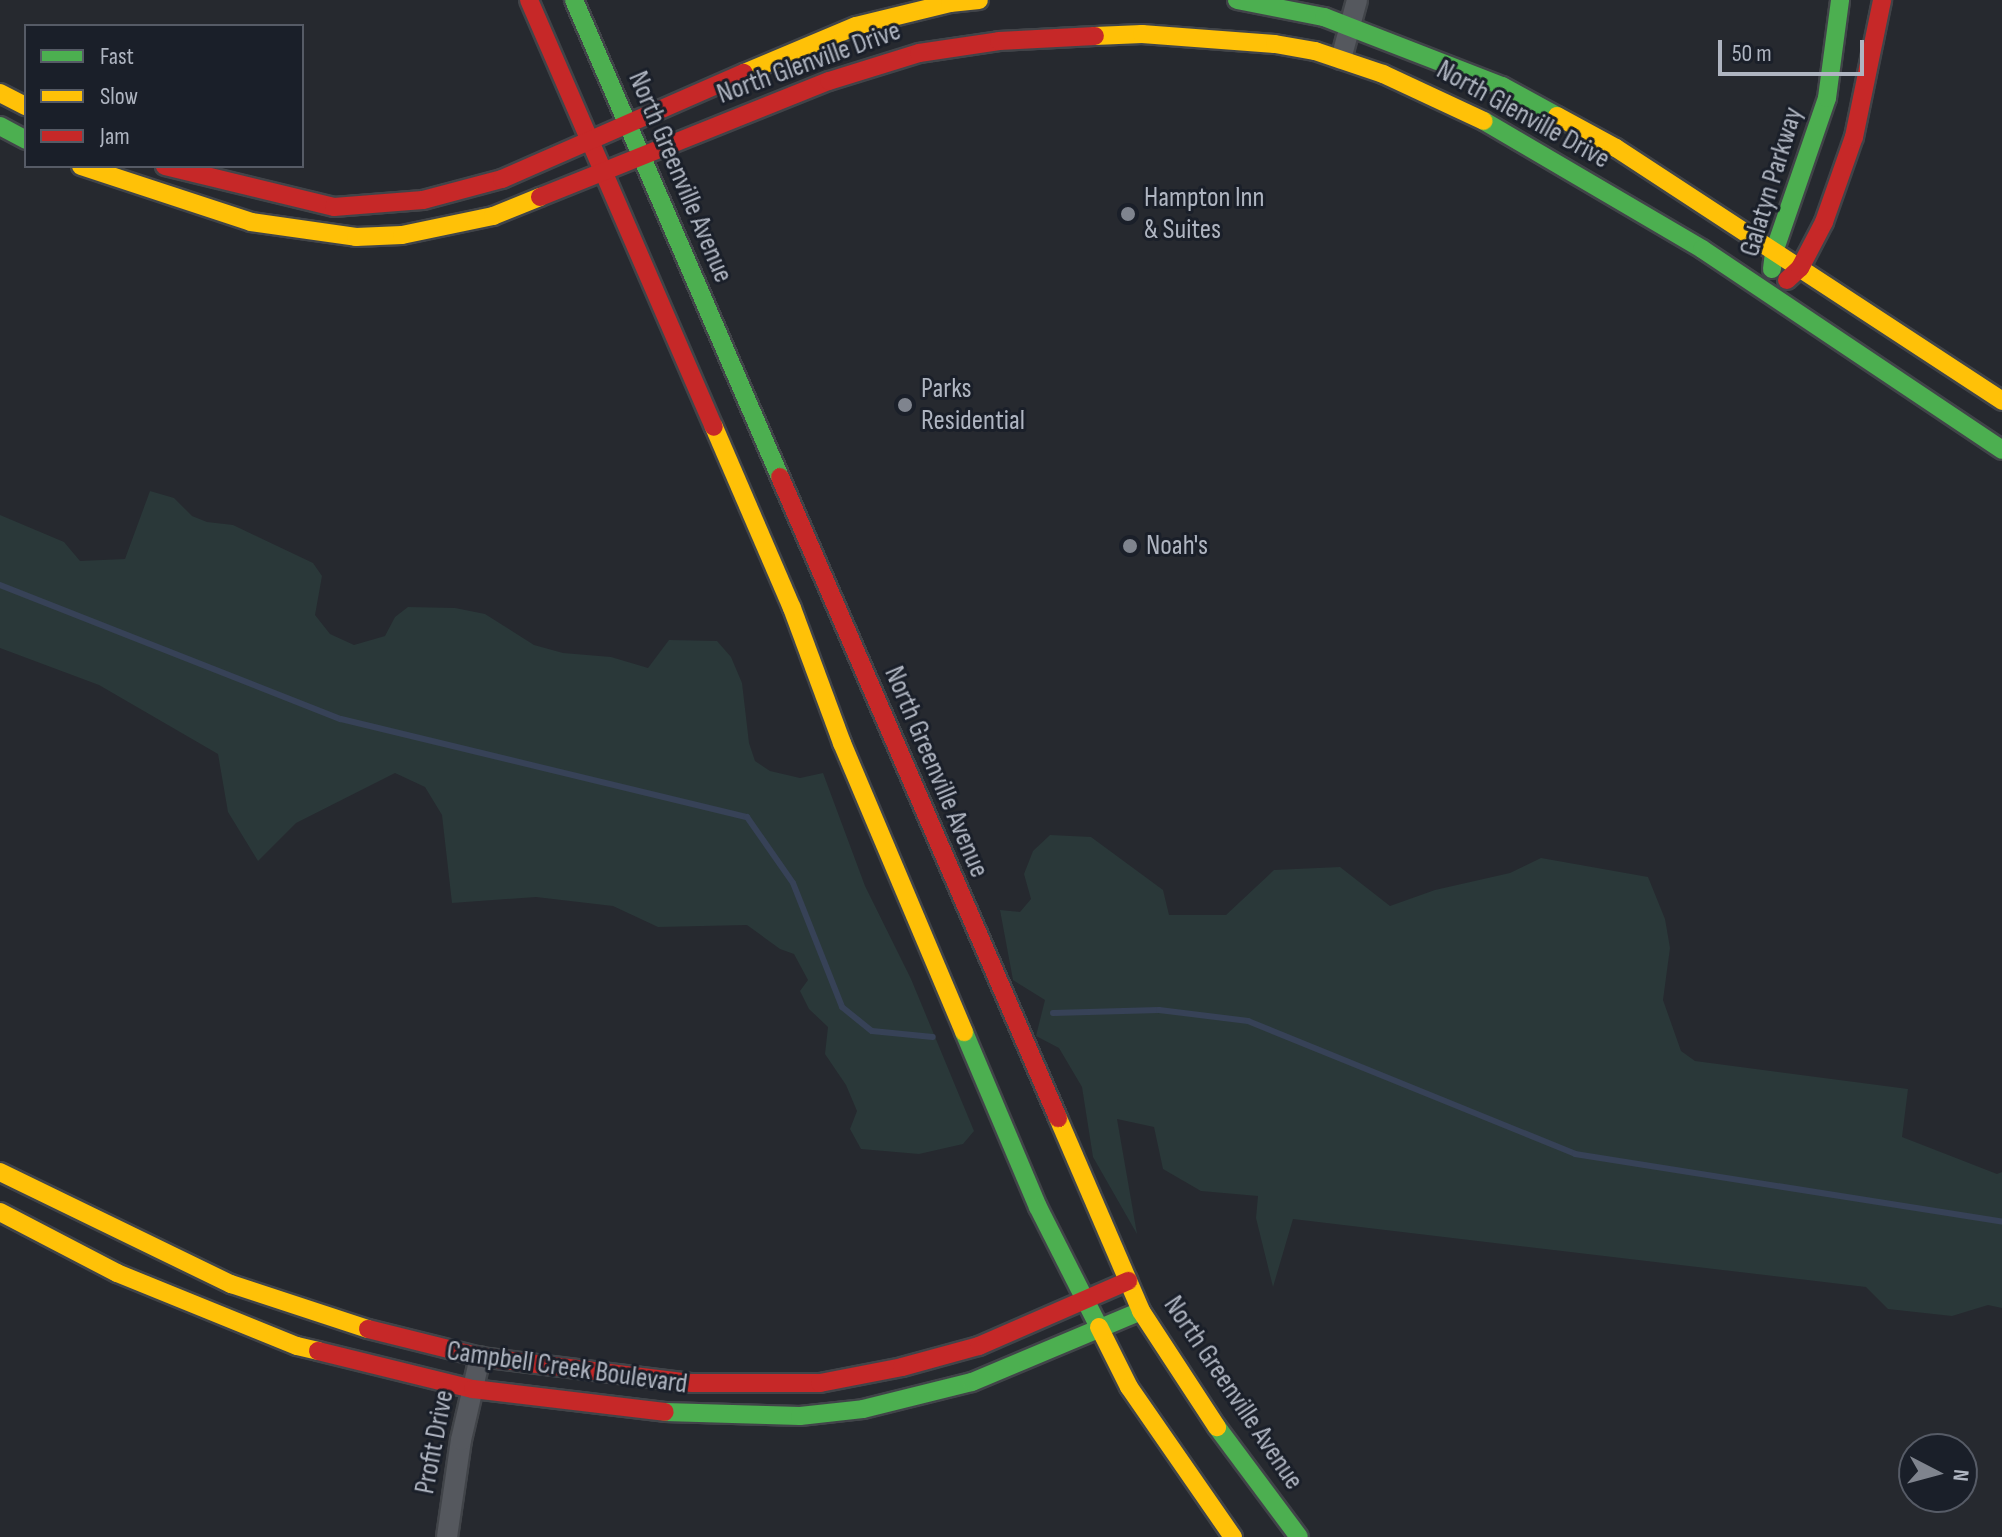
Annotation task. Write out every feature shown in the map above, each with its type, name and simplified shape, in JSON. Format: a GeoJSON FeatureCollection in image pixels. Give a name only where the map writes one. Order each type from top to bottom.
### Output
{"type":"FeatureCollection","features":[{"type":"Feature","properties":{"kind":"street"},"geometry":{"type":"LineString","coordinates":[[529,0],[792,608],[842,743],[1038,1207],[1129,1387],[1233,1537]]}},
{"type":"Feature","properties":{"kind":"street","name":"North Greenville Avenue"},"geometry":{"type":"LineString","coordinates":[[574,0],[1141,1311],[1195,1397],[1299,1537]]}},
{"type":"Feature","properties":{"kind":"street","name":"North Glenville Drive"},"geometry":{"type":"LineString","coordinates":[[172,168],[228,184],[334,207],[382,206],[502,179],[626,122],[856,26],[950,3],[979,0]]}},
{"type":"Feature","properties":{"kind":"street","name":"North Glenville Drive"},"geometry":{"type":"LineString","coordinates":[[1237,0],[1324,17],[1502,86],[1616,148],[2002,401]]}},
{"type":"Feature","properties":{"kind":"street"},"geometry":{"type":"LineString","coordinates":[[1341,59],[1357,0]]}},
{"type":"Feature","properties":{"kind":"street","name":"Galatyn Parkway"},"geometry":{"type":"LineString","coordinates":[[1769,297],[1774,252],[1827,98],[1840,0]]}},
{"type":"Feature","properties":{"kind":"street"},"geometry":{"type":"LineString","coordinates":[[1863,0],[1880,20]]}},
{"type":"Feature","properties":{"kind":"street","name":"Galatyn Parkway"},"geometry":{"type":"LineString","coordinates":[[1769,297],[1800,268],[1824,222],[1854,137],[1882,0]]}},
{"type":"Feature","properties":{"kind":"street","name":"North Glenville Drive"},"geometry":{"type":"LineString","coordinates":[[87,168],[223,215],[356,237],[447,228],[493,216],[894,59],[999,41],[1142,34],[1258,41],[1341,59],[1470,112],[1702,249],[1769,297],[2002,450]]}},
{"type":"Feature","properties":{"kind":"street"},"geometry":{"type":"LineString","coordinates":[[0,93],[24,105]]}},
{"type":"Feature","properties":{"kind":"street"},"geometry":{"type":"LineString","coordinates":[[0,126],[24,139]]}},
{"type":"Feature","properties":{"kind":"street","name":"Campbell Creek Boulevard"},"geometry":{"type":"LineString","coordinates":[[0,1172],[231,1284],[350,1325],[480,1357],[692,1383],[820,1383],[902,1367],[979,1346],[1128,1281]]}},
{"type":"Feature","properties":{"kind":"street","name":"Campbell Creek Boulevard"},"geometry":{"type":"LineString","coordinates":[[0,1212],[117,1273],[297,1346],[473,1389],[648,1411],[793,1416],[863,1409],[916,1398],[1024,1363],[1141,1311]]}},
{"type":"Feature","properties":{"kind":"street"},"geometry":{"type":"LineString","coordinates":[[219,1315],[231,1284]]}},
{"type":"Feature","properties":{"kind":"street","name":"Profit Drive"},"geometry":{"type":"LineString","coordinates":[[447,1537],[480,1357]]}},
{"type":"Feature","properties":{"kind":"street"},"geometry":{"type":"LineString","coordinates":[[792,1384],[793,1416]]}},
{"type":"Feature","properties":{"kind":"shaded area"},"geometry":{"type":"Polygon","coordinates":[[[150,491],[174,498],[192,516],[207,522],[233,525],[313,563],[322,576],[315,615],[330,634],[354,645],[385,636],[395,617],[408,607],[455,608],[485,614],[534,645],[563,653],[611,657],[648,668],[669,640],[717,641],[731,657],[742,683],[749,743],[755,761],[770,771],[800,778],[823,773],[865,886],[911,979],[974,1131],[963,1144],[919,1154],[861,1149],[850,1129],[857,1111],[846,1085],[825,1054],[828,1027],[809,1009],[800,991],[808,980],[794,954],[780,949],[747,925],[658,927],[613,906],[536,897],[452,903],[442,815],[425,787],[395,773],[296,823],[258,861],[228,812],[218,754],[99,685],[0,648],[0,515],[64,542],[80,561],[125,559],[150,491]]]}},
{"type":"Feature","properties":{"kind":"shaded area"},"geometry":{"type":"Polygon","coordinates":[[[1050,835],[1091,837],[1163,890],[1169,915],[1226,915],[1274,870],[1340,867],[1390,906],[1435,890],[1510,873],[1541,858],[1648,877],[1665,919],[1670,948],[1663,1000],[1681,1051],[1695,1061],[1908,1089],[1902,1137],[1997,1174],[2002,1172],[2002,1308],[1988,1305],[1952,1316],[1888,1309],[1866,1287],[1293,1219],[1273,1287],[1256,1218],[1258,1196],[1201,1191],[1163,1169],[1154,1127],[1117,1119],[1137,1234],[1093,1157],[1082,1087],[1059,1048],[1036,1036],[1045,1000],[1013,980],[1000,910],[1020,912],[1031,899],[1024,874],[1033,851],[1050,835]]]}},
{"type":"Feature","properties":{"kind":"waterway"},"geometry":{"type":"LineString","coordinates":[[0,585],[341,719],[747,817],[793,883],[842,1007],[872,1031],[933,1037]]}},
{"type":"Feature","properties":{"kind":"waterway"},"geometry":{"type":"LineString","coordinates":[[1053,1013],[1159,1010],[1248,1021],[1575,1154],[2002,1222]]}},
{"type":"Feature","properties":{"kind":"traffic: fast"},"geometry":{"type":"LineString","coordinates":[[574,0],[780,477]]}},
{"type":"Feature","properties":{"kind":"traffic: fast"},"geometry":{"type":"LineString","coordinates":[[1237,0],[1324,17],[1502,86],[1557,116]]}},
{"type":"Feature","properties":{"kind":"traffic: fast"},"geometry":{"type":"LineString","coordinates":[[1772,269],[1774,252],[1827,98],[1840,0]]}},
{"type":"Feature","properties":{"kind":"traffic: fast"},"geometry":{"type":"LineString","coordinates":[[1484,121],[1702,249],[2002,450]]}},
{"type":"Feature","properties":{"kind":"traffic: fast"},"geometry":{"type":"LineString","coordinates":[[0,126],[24,139]]}},
{"type":"Feature","properties":{"kind":"traffic: fast"},"geometry":{"type":"LineString","coordinates":[[964,1032],[1038,1207],[1099,1327]]}},
{"type":"Feature","properties":{"kind":"traffic: fast"},"geometry":{"type":"LineString","coordinates":[[665,1412],[800,1416],[863,1409],[972,1382],[1141,1311]]}},
{"type":"Feature","properties":{"kind":"traffic: fast"},"geometry":{"type":"LineString","coordinates":[[1217,1427],[1299,1537]]}},
{"type":"Feature","properties":{"kind":"traffic: slow"},"geometry":{"type":"LineString","coordinates":[[744,73],[856,26],[950,3],[979,0]]}},
{"type":"Feature","properties":{"kind":"traffic: slow"},"geometry":{"type":"LineString","coordinates":[[1095,36],[1142,34],[1275,44],[1315,51],[1383,74],[1484,121]]}},
{"type":"Feature","properties":{"kind":"traffic: slow"},"geometry":{"type":"LineString","coordinates":[[0,93],[24,105]]}},
{"type":"Feature","properties":{"kind":"traffic: slow"},"geometry":{"type":"LineString","coordinates":[[1557,116],[1616,148],[2002,401]]}},
{"type":"Feature","properties":{"kind":"traffic: slow"},"geometry":{"type":"LineString","coordinates":[[87,168],[251,222],[356,237],[402,235],[493,216],[540,197]]}},
{"type":"Feature","properties":{"kind":"traffic: slow"},"geometry":{"type":"LineString","coordinates":[[714,427],[792,608],[842,743],[964,1032]]}},
{"type":"Feature","properties":{"kind":"traffic: slow"},"geometry":{"type":"LineString","coordinates":[[1058,1118],[1141,1311],[1217,1427]]}},
{"type":"Feature","properties":{"kind":"traffic: slow"},"geometry":{"type":"LineString","coordinates":[[0,1172],[231,1284],[368,1329]]}},
{"type":"Feature","properties":{"kind":"traffic: slow"},"geometry":{"type":"LineString","coordinates":[[0,1212],[117,1273],[297,1346],[318,1351]]}},
{"type":"Feature","properties":{"kind":"traffic: slow"},"geometry":{"type":"LineString","coordinates":[[1099,1327],[1129,1387],[1233,1537]]}},
{"type":"Feature","properties":{"kind":"traffic: jam"},"geometry":{"type":"LineString","coordinates":[[529,0],[714,427]]}},
{"type":"Feature","properties":{"kind":"traffic: jam"},"geometry":{"type":"LineString","coordinates":[[1787,280],[1800,268],[1824,222],[1854,137],[1882,0]]}},
{"type":"Feature","properties":{"kind":"traffic: jam"},"geometry":{"type":"LineString","coordinates":[[540,197],[829,81],[919,53],[999,41],[1095,36]]}},
{"type":"Feature","properties":{"kind":"traffic: jam"},"geometry":{"type":"LineString","coordinates":[[173,168],[334,207],[423,200],[502,179],[744,73]]}},
{"type":"Feature","properties":{"kind":"traffic: jam"},"geometry":{"type":"LineString","coordinates":[[780,477],[1058,1118]]}},
{"type":"Feature","properties":{"kind":"traffic: jam"},"geometry":{"type":"LineString","coordinates":[[368,1329],[480,1357],[692,1383],[820,1383],[902,1367],[979,1346],[1128,1281]]}},
{"type":"Feature","properties":{"kind":"traffic: jam"},"geometry":{"type":"LineString","coordinates":[[318,1351],[473,1389],[665,1412]]}},
{"type":"Feature","properties":{"kind":"place","name":"Hampton Inn & Suites"},"geometry":{"type":"Point","coordinates":[1128,214]}},
{"type":"Feature","properties":{"kind":"place","name":"Parks Residential"},"geometry":{"type":"Point","coordinates":[905,405]}},
{"type":"Feature","properties":{"kind":"place","name":"Noah's"},"geometry":{"type":"Point","coordinates":[1130,546]}}]}
